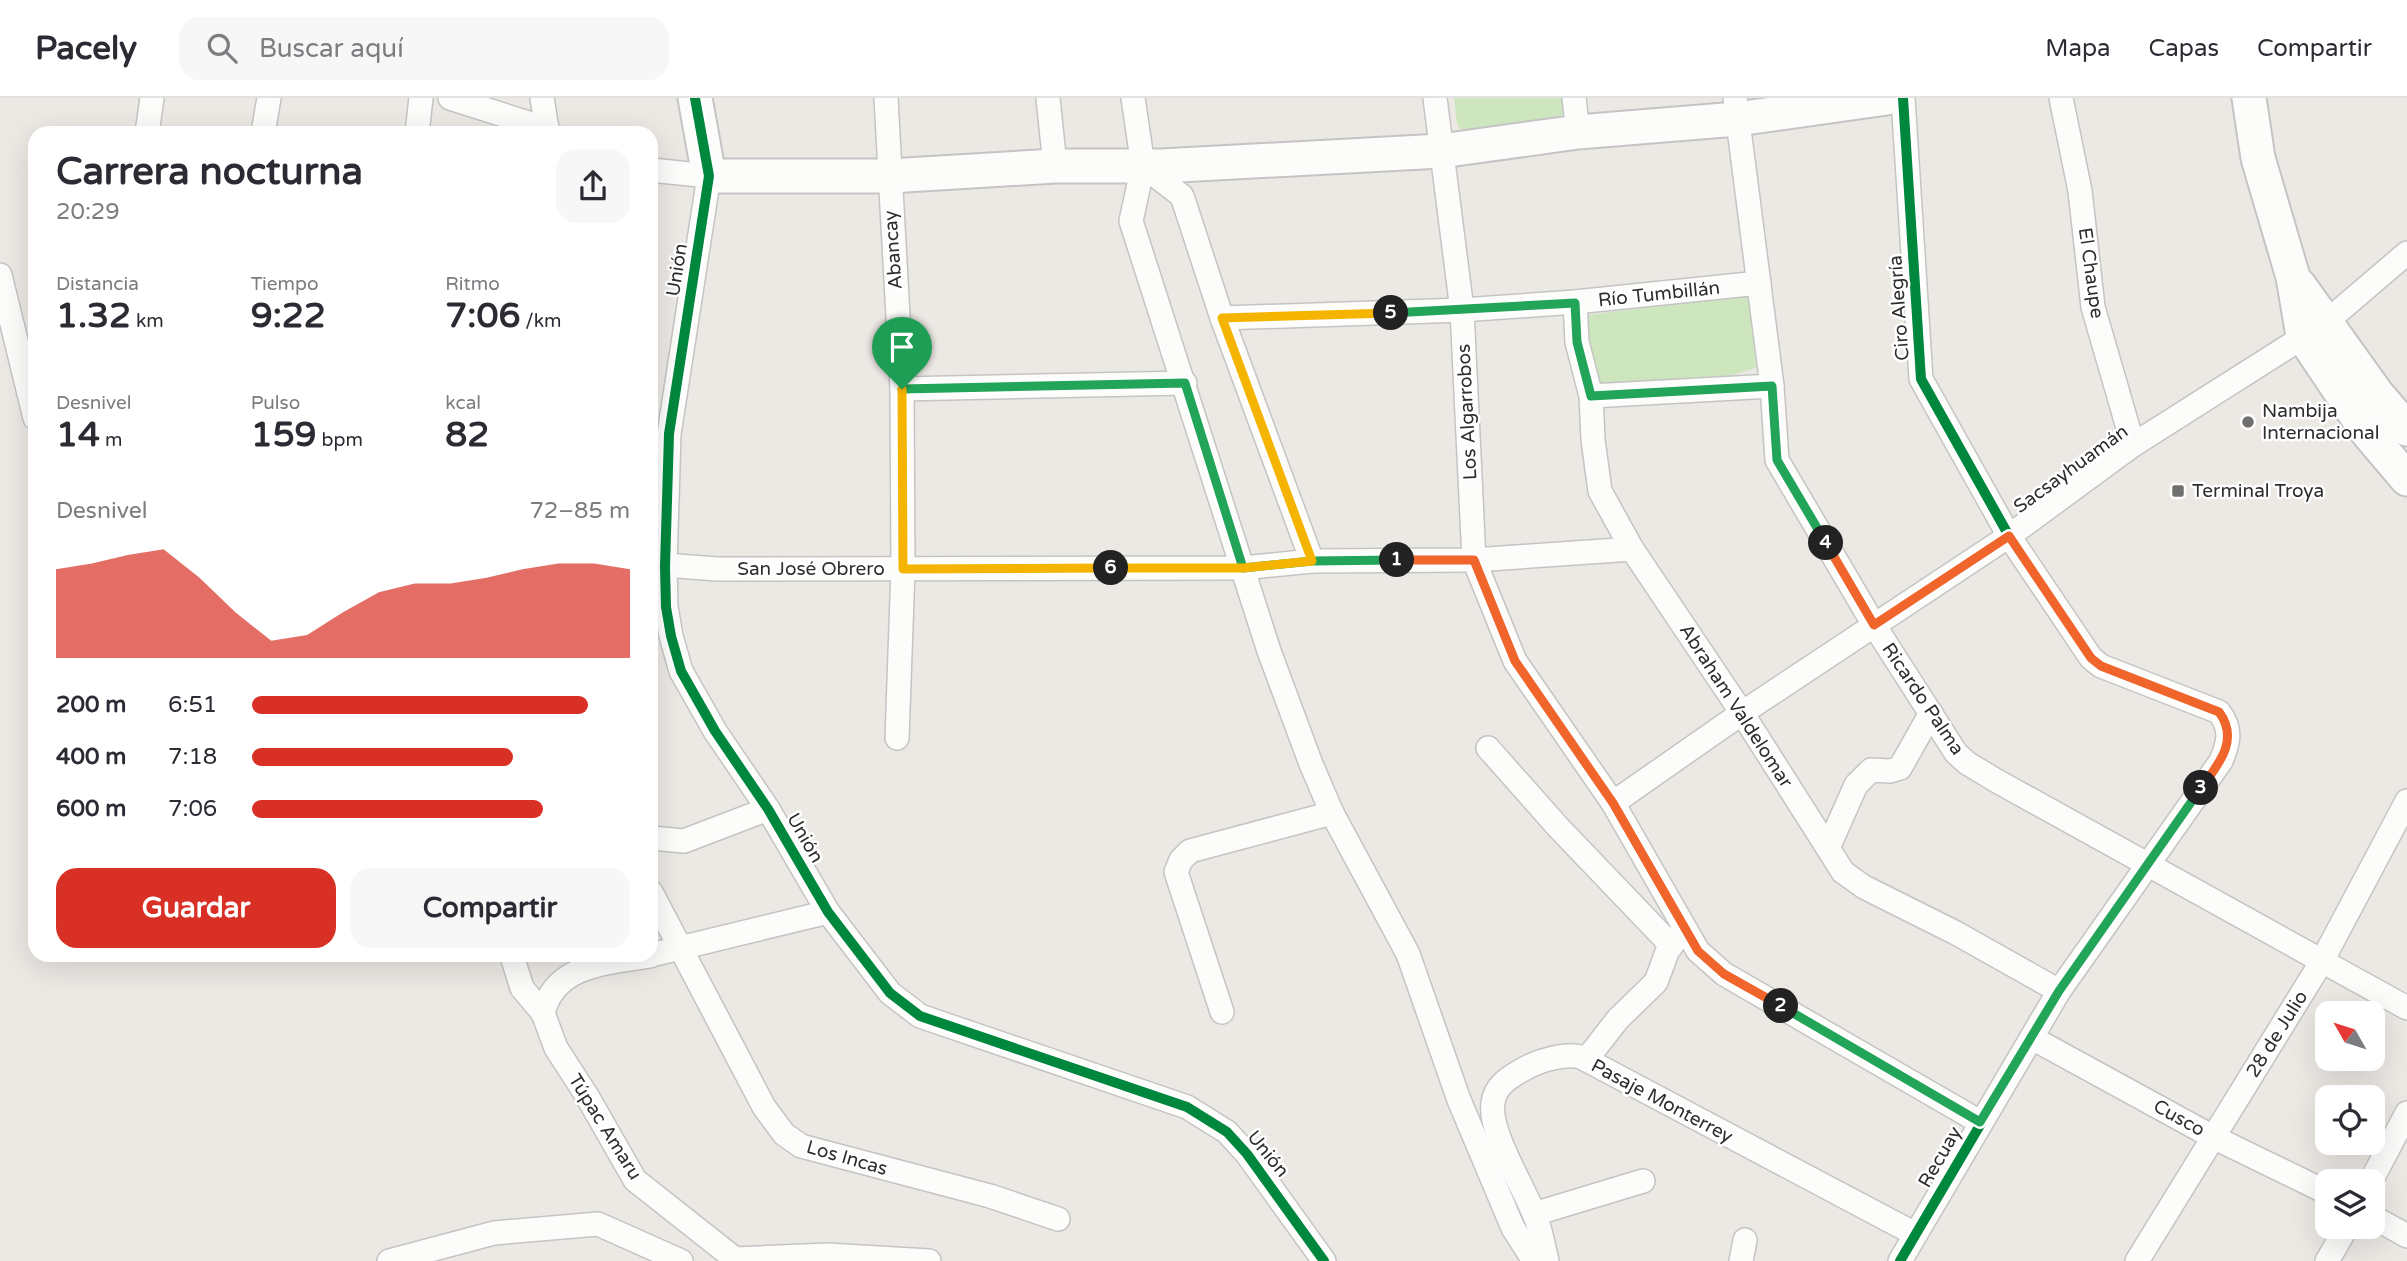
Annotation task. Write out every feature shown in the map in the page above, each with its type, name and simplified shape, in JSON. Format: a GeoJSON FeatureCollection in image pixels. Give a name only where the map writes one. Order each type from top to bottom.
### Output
{"type":"FeatureCollection","features":[{"type":"Feature","properties":{"kind":"street"},"geometry":{"type":"LineString","coordinates":[[148,126],[152,98]]}},
{"type":"Feature","properties":{"kind":"street"},"geometry":{"type":"LineString","coordinates":[[264,126],[270,98]]}},
{"type":"Feature","properties":{"kind":"street"},"geometry":{"type":"LineString","coordinates":[[418,126],[421,98]]}},
{"type":"Feature","properties":{"kind":"street"},"geometry":{"type":"LineString","coordinates":[[450,98],[533,126]]}},
{"type":"Feature","properties":{"kind":"street"},"geometry":{"type":"LineString","coordinates":[[542,98],[547,126]]}},
{"type":"Feature","properties":{"kind":"street"},"geometry":{"type":"LineString","coordinates":[[695,98],[709,176]]}},
{"type":"Feature","properties":{"kind":"street","name":"Abancay"},"geometry":{"type":"LineString","coordinates":[[886,98],[888,176],[902,389],[903,569],[897,738]]}},
{"type":"Feature","properties":{"kind":"street"},"geometry":{"type":"LineString","coordinates":[[1048,98],[1055,166]]}},
{"type":"Feature","properties":{"kind":"street"},"geometry":{"type":"LineString","coordinates":[[1133,98],[1143,166],[1131,221],[1269,651],[1332,813],[1408,954],[1459,1101],[1513,1228],[1534,1261]]}},
{"type":"Feature","properties":{"kind":"street","name":"Los Algarrobos"},"geometry":{"type":"LineString","coordinates":[[1435,98],[1462,310],[1474,560],[1515,661],[1613,803],[1678,937]]}},
{"type":"Feature","properties":{"kind":"street"},"geometry":{"type":"LineString","coordinates":[[1574,98],[1578,132]]}},
{"type":"Feature","properties":{"kind":"street"},"geometry":{"type":"LineString","coordinates":[[658,171],[709,176],[888,176],[1055,166],[1143,166],[1441,151],[1736,108],[1887,98]]}},
{"type":"Feature","properties":{"kind":"street","name":"Ciro Alegría"},"geometry":{"type":"LineString","coordinates":[[1903,98],[1922,379],[2009,536]]}},
{"type":"Feature","properties":{"kind":"street","name":"El Chaupe"},"geometry":{"type":"LineString","coordinates":[[2061,98],[2080,191],[2093,307],[2133,445]]}},
{"type":"Feature","properties":{"kind":"street"},"geometry":{"type":"LineString","coordinates":[[2249,98],[2258,159],[2294,277],[2314,330],[2368,433],[2407,479]]}},
{"type":"Feature","properties":{"kind":"street","name":"Ricardo Palma"},"geometry":{"type":"LineString","coordinates":[[1736,108],[1772,386],[1777,460],[1874,625],[1956,753],[1967,763],[2407,1008]]}},
{"type":"Feature","properties":{"kind":"street"},"geometry":{"type":"LineString","coordinates":[[1143,166],[1182,196],[1222,318],[1312,561]]}},
{"type":"Feature","properties":{"kind":"street","name":"Unión"},"geometry":{"type":"LineString","coordinates":[[709,176],[669,434],[658,566],[681,670],[715,731],[768,809],[828,912],[890,993],[920,1016],[1187,1107],[1227,1132],[1281,1198],[1324,1261]]}},
{"type":"Feature","properties":{"kind":"street","name":"Sacsayhuamán"},"geometry":{"type":"LineString","coordinates":[[1613,803],[1742,713],[2009,536],[2133,445],[2314,330],[2407,253]]}},
{"type":"Feature","properties":{"kind":"street"},"geometry":{"type":"LineString","coordinates":[[0,275],[28,390]]}},
{"type":"Feature","properties":{"kind":"street","name":"Río Tumbillán"},"geometry":{"type":"LineString","coordinates":[[1222,318],[1462,310],[1575,303],[1759,283]]}},
{"type":"Feature","properties":{"kind":"street","name":"Abraham Valdelomar"},"geometry":{"type":"LineString","coordinates":[[1575,303],[1577,342],[1591,396],[1593,440],[1600,491],[1632,550],[1742,713],[1843,872],[1864,887],[1956,933],[2059,991]]}},
{"type":"Feature","properties":{"kind":"street"},"geometry":{"type":"LineString","coordinates":[[2314,330],[2407,429]]}},
{"type":"Feature","properties":{"kind":"street"},"geometry":{"type":"LineString","coordinates":[[902,389],[1185,383]]}},
{"type":"Feature","properties":{"kind":"street"},"geometry":{"type":"LineString","coordinates":[[1591,396],[1772,386]]}},
{"type":"Feature","properties":{"kind":"street","name":"Recuay"},"geometry":{"type":"LineString","coordinates":[[1900,1261],[2059,991],[2221,761],[2227,745],[2227,722],[2219,712],[2101,666],[2091,658],[2009,536]]}},
{"type":"Feature","properties":{"kind":"street","name":"San José Obrero"},"geometry":{"type":"LineString","coordinates":[[658,566],[903,569],[1243,568],[1312,561],[1474,560],[1632,550]]}},
{"type":"Feature","properties":{"kind":"street"},"geometry":{"type":"LineString","coordinates":[[1828,848],[1856,785],[1871,771],[1900,768],[1931,713]]}},
{"type":"Feature","properties":{"kind":"street"},"geometry":{"type":"LineString","coordinates":[[1488,748],[1558,827],[1678,937],[1724,974],[1980,1122]]}},
{"type":"Feature","properties":{"kind":"street","name":"28 de Julio"},"geometry":{"type":"LineString","coordinates":[[2137,1261],[2322,961],[2407,801]]}},
{"type":"Feature","properties":{"kind":"street"},"geometry":{"type":"LineString","coordinates":[[658,839],[684,841],[768,809]]}},
{"type":"Feature","properties":{"kind":"street"},"geometry":{"type":"LineString","coordinates":[[1222,1012],[1183,898],[1176,872],[1181,860],[1190,851],[1332,813]]}},
{"type":"Feature","properties":{"kind":"street","name":"Los Incas"},"geometry":{"type":"LineString","coordinates":[[658,906],[764,1107],[784,1134],[801,1146],[990,1196],[1058,1219]]}},
{"type":"Feature","properties":{"kind":"street"},"geometry":{"type":"LineString","coordinates":[[658,954],[828,912]]}},
{"type":"Feature","properties":{"kind":"street"},"geometry":{"type":"LineString","coordinates":[[1586,1060],[1618,1019],[1656,982],[1678,937]]}},
{"type":"Feature","properties":{"kind":"street","name":"Túpac Amaru"},"geometry":{"type":"LineString","coordinates":[[514,962],[522,988],[543,1013],[556,1048],[635,1180],[727,1260],[827,1255],[929,1261]]}},
{"type":"Feature","properties":{"kind":"street"},"geometry":{"type":"LineString","coordinates":[[543,1013],[547,998],[561,980],[578,970],[616,962]]}},
{"type":"Feature","properties":{"kind":"street","name":"Cusco"},"geometry":{"type":"LineString","coordinates":[[2032,1038],[2213,1137],[2315,1187]]}},
{"type":"Feature","properties":{"kind":"street","name":"Pasaje Monterrey"},"geometry":{"type":"LineString","coordinates":[[1547,1261],[1534,1214],[1499,1135],[1492,1102],[1499,1086],[1529,1066],[1569,1054],[1586,1060],[1915,1234]]}},
{"type":"Feature","properties":{"kind":"street"},"geometry":{"type":"LineString","coordinates":[[2377,1169],[2407,1113]]}},
{"type":"Feature","properties":{"kind":"street"},"geometry":{"type":"LineString","coordinates":[[1534,1214],[1643,1181]]}},
{"type":"Feature","properties":{"kind":"street"},"geometry":{"type":"LineString","coordinates":[[389,1261],[494,1233],[598,1224],[681,1261]]}},
{"type":"Feature","properties":{"kind":"street"},"geometry":{"type":"LineString","coordinates":[[2385,1224],[2407,1236]]}},
{"type":"Feature","properties":{"kind":"street"},"geometry":{"type":"LineString","coordinates":[[2327,1261],[2340,1239]]}},
{"type":"Feature","properties":{"kind":"green space"},"geometry":{"type":"Polygon","coordinates":[[[1454,98],[1568,98],[1569,108],[1559,118],[1463,133],[1457,124],[1454,98]]]}},
{"type":"Feature","properties":{"kind":"green space"},"geometry":{"type":"Polygon","coordinates":[[[1746,297],[1751,303],[1759,362],[1755,368],[1732,375],[1615,389],[1600,386],[1582,322],[1587,315],[1746,297]]]}},
{"type":"Feature","properties":{"kind":"cycle path"},"geometry":{"type":"LineString","coordinates":[[695,98],[709,176],[669,434],[665,567],[666,607],[681,671],[715,731],[768,809],[828,912],[890,993],[920,1016],[1187,1107],[1227,1132],[1247,1154],[1324,1261]]}},
{"type":"Feature","properties":{"kind":"cycle path"},"geometry":{"type":"LineString","coordinates":[[1900,1261],[2059,991],[2221,761],[2228,736],[2226,724],[2219,712],[2101,666],[2091,658],[2009,536],[1921,379],[1903,98]]}},
{"type":"Feature","properties":{"kind":"place","name":"Nambija Internacional"},"geometry":{"type":"Point","coordinates":[2248,422]}},
{"type":"Feature","properties":{"kind":"place","name":"Terminal Troya"},"geometry":{"type":"Point","coordinates":[2178,491]}},
{"type":"Feature","properties":{"kind":"route"},"geometry":{"type":"LineString","coordinates":[[902,389],[903,569],[1243,568],[1312,561],[1222,318],[1462,310],[1575,303],[1577,342],[1591,396],[1772,386],[1777,460],[1874,625],[2009,536],[2091,658],[2101,666],[2219,712],[2227,722],[2227,745],[2221,761],[2059,991],[1980,1122],[1724,974],[1698,951],[1613,803],[1515,661],[1474,560],[1312,561],[1243,568],[1185,383],[902,389]]}}]}
